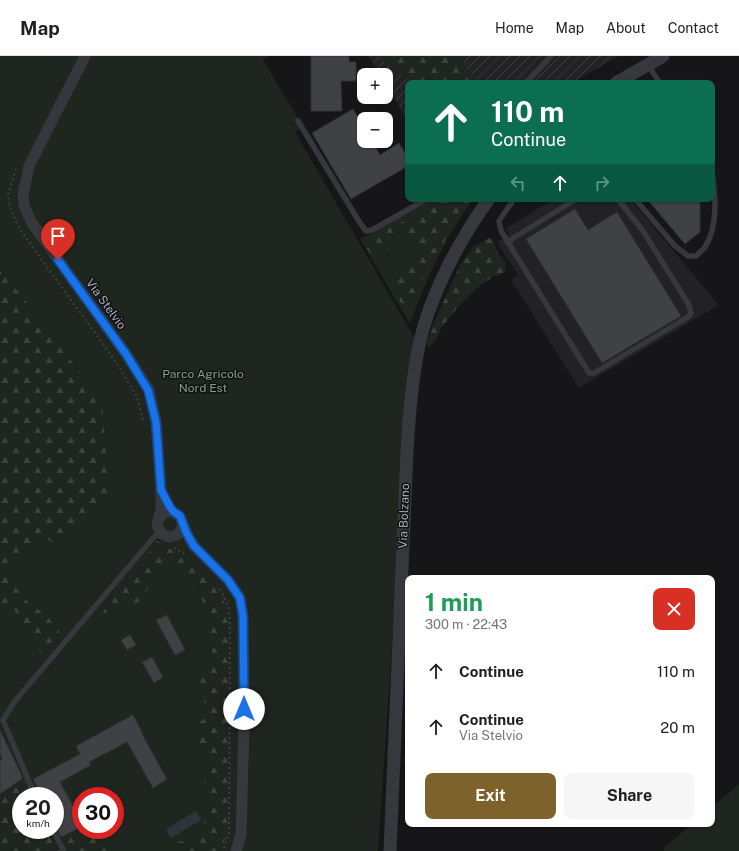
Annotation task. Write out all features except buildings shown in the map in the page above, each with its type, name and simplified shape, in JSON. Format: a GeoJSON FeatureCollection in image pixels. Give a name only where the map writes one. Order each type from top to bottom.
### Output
{"type":"FeatureCollection","features":[{"type":"Feature","properties":{"kind":"street","name":"Via Stelvio"},"geometry":{"type":"LineString","coordinates":[[85,56],[29,166],[23,195],[24,206],[32,223],[126,354],[148,390],[156,422],[161,490],[160,516]]}},
{"type":"Feature","properties":{"kind":"street"},"geometry":{"type":"LineString","coordinates":[[621,80],[663,56]]}},
{"type":"Feature","properties":{"kind":"street","name":"Via Bolzano"},"geometry":{"type":"LineString","coordinates":[[390,851],[407,451],[411,394],[415,367],[420,343],[438,289],[466,234],[487,202]]}},
{"type":"Feature","properties":{"kind":"street","name":"Via Stelvio"},"geometry":{"type":"LineString","coordinates":[[161,490],[174,512]]}},
{"type":"Feature","properties":{"kind":"street"},"geometry":{"type":"LineString","coordinates":[[194,546],[173,536],[157,534],[157,524],[160,516],[166,512],[174,512],[180,516],[194,546],[228,580],[240,598],[243,616],[244,724],[241,835],[236,851]]}},
{"type":"Feature","properties":{"kind":"street"},"geometry":{"type":"LineString","coordinates":[[173,536],[180,532],[183,524]]}},
{"type":"Feature","properties":{"kind":"lane"},"geometry":{"type":"LineString","coordinates":[[529,80],[552,56]]}},
{"type":"Feature","properties":{"kind":"lane"},"geometry":{"type":"LineString","coordinates":[[648,64],[658,80]]}},
{"type":"Feature","properties":{"kind":"lane"},"geometry":{"type":"LineString","coordinates":[[298,121],[360,224],[366,231],[372,230],[422,202]]}},
{"type":"Feature","properties":{"kind":"lane"},"geometry":{"type":"LineString","coordinates":[[512,202],[498,221],[501,231],[589,373],[594,373],[688,317],[691,313],[689,305],[643,231],[620,202]]}},
{"type":"Feature","properties":{"kind":"lane"},"geometry":{"type":"LineString","coordinates":[[508,242],[571,202]]}},
{"type":"Feature","properties":{"kind":"lane"},"geometry":{"type":"LineString","coordinates":[[638,202],[675,246],[688,256],[696,256],[705,248],[712,232],[714,202]]}},
{"type":"Feature","properties":{"kind":"lane"},"geometry":{"type":"LineString","coordinates":[[32,787],[3,720],[15,701],[157,534]]}},
{"type":"Feature","properties":{"kind":"lane"},"geometry":{"type":"LineString","coordinates":[[58,839],[64,851]]}},
{"type":"Feature","properties":{"kind":"path"},"geometry":{"type":"LineString","coordinates":[[17,165],[8,195],[11,211],[21,231],[116,362],[137,397],[145,427]]}},
{"type":"Feature","properties":{"kind":"path"},"geometry":{"type":"LineString","coordinates":[[0,274],[3,271]]}},
{"type":"Feature","properties":{"kind":"path"},"geometry":{"type":"LineString","coordinates":[[157,534],[160,541],[169,544],[191,557]]}},
{"type":"Feature","properties":{"kind":"path"},"geometry":{"type":"LineString","coordinates":[[219,589],[228,606],[230,622],[229,833],[223,851]]}},
{"type":"Feature","properties":{"kind":"shaded area"},"geometry":{"type":"Polygon","coordinates":[[[369,56],[619,56],[576,80],[405,80],[405,116],[393,96],[393,68],[376,68],[369,56]]]}},
{"type":"Feature","properties":{"kind":"shaded area"},"geometry":{"type":"Polygon","coordinates":[[[549,202],[633,202],[719,305],[579,388],[511,280],[518,275],[497,242],[509,235],[506,228],[549,202]]]}},
{"type":"Feature","properties":{"kind":"shaded area"},"geometry":{"type":"Polygon","coordinates":[[[196,811],[201,820],[171,838],[166,829],[196,811]]]}},
{"type":"Feature","properties":{"kind":"green space","name":"Parco Agricolo Nord Est"},"geometry":{"type":"Polygon","coordinates":[[[0,56],[270,56],[263,60],[303,127],[295,132],[416,341],[393,630],[378,851],[0,851],[0,56]]]}},
{"type":"Feature","properties":{"kind":"green space"},"geometry":{"type":"Polygon","coordinates":[[[377,56],[463,56],[465,65],[475,80],[409,80],[397,73],[393,68],[377,56]]]}},
{"type":"Feature","properties":{"kind":"green space"},"geometry":{"type":"Polygon","coordinates":[[[428,202],[472,202],[454,227],[445,243],[422,292],[410,324],[360,239],[428,202]]]}},
{"type":"Feature","properties":{"kind":"green space"},"geometry":{"type":"Polygon","coordinates":[[[435,202],[470,202],[448,232],[441,251],[433,261],[428,273],[418,284],[416,294],[406,308],[403,309],[394,285],[396,279],[413,267],[418,261],[422,252],[400,238],[383,255],[374,259],[365,246],[367,239],[397,225],[435,202]]]}},
{"type":"Feature","properties":{"kind":"green space"},"geometry":{"type":"Polygon","coordinates":[[[489,238],[492,239],[498,253],[506,263],[505,272],[494,276],[478,287],[458,307],[442,327],[435,341],[428,348],[427,342],[432,327],[461,263],[474,246],[489,238]]]}},
{"type":"Feature","properties":{"kind":"green space"},"geometry":{"type":"Polygon","coordinates":[[[0,268],[102,401],[109,494],[57,547],[45,537],[6,570],[12,583],[29,603],[47,616],[60,632],[41,655],[35,638],[28,634],[24,637],[20,632],[19,617],[14,609],[1,605],[0,596],[0,268]]]}},
{"type":"Feature","properties":{"kind":"green space"},"geometry":{"type":"Polygon","coordinates":[[[157,541],[195,564],[219,592],[224,601],[228,626],[227,834],[220,851],[175,851],[174,846],[177,841],[186,842],[194,846],[200,837],[205,820],[210,811],[211,792],[205,783],[204,776],[208,759],[206,754],[196,750],[198,733],[196,724],[203,720],[205,705],[202,693],[196,683],[200,675],[209,671],[214,642],[210,636],[212,621],[204,612],[203,601],[197,595],[189,582],[182,577],[181,570],[161,564],[154,574],[152,583],[139,602],[118,608],[105,620],[101,620],[110,593],[117,587],[127,584],[133,580],[148,556],[151,546],[157,541]]]}},
{"type":"Feature","properties":{"kind":"green space"},"geometry":{"type":"Polygon","coordinates":[[[23,778],[28,787],[12,787],[12,839],[54,839],[60,851],[0,851],[0,794],[23,778]]]}},
{"type":"Feature","properties":{"kind":"green space"},"geometry":{"type":"Polygon","coordinates":[[[739,784],[739,851],[663,851],[665,847],[688,827],[715,827],[715,804],[739,784]]]}},
{"type":"Feature","properties":{"kind":"green space"},"geometry":{"type":"Polygon","coordinates":[[[72,832],[72,839],[95,839],[108,851],[67,851],[61,839],[64,839],[64,836],[72,832]]]}},
{"type":"Feature","properties":{"kind":"route"},"geometry":{"type":"LineString","coordinates":[[58,260],[126,354],[148,390],[156,422],[161,490],[166,500],[174,512],[180,516],[186,532],[194,546],[228,580],[240,598],[243,616],[244,709]]}}]}
